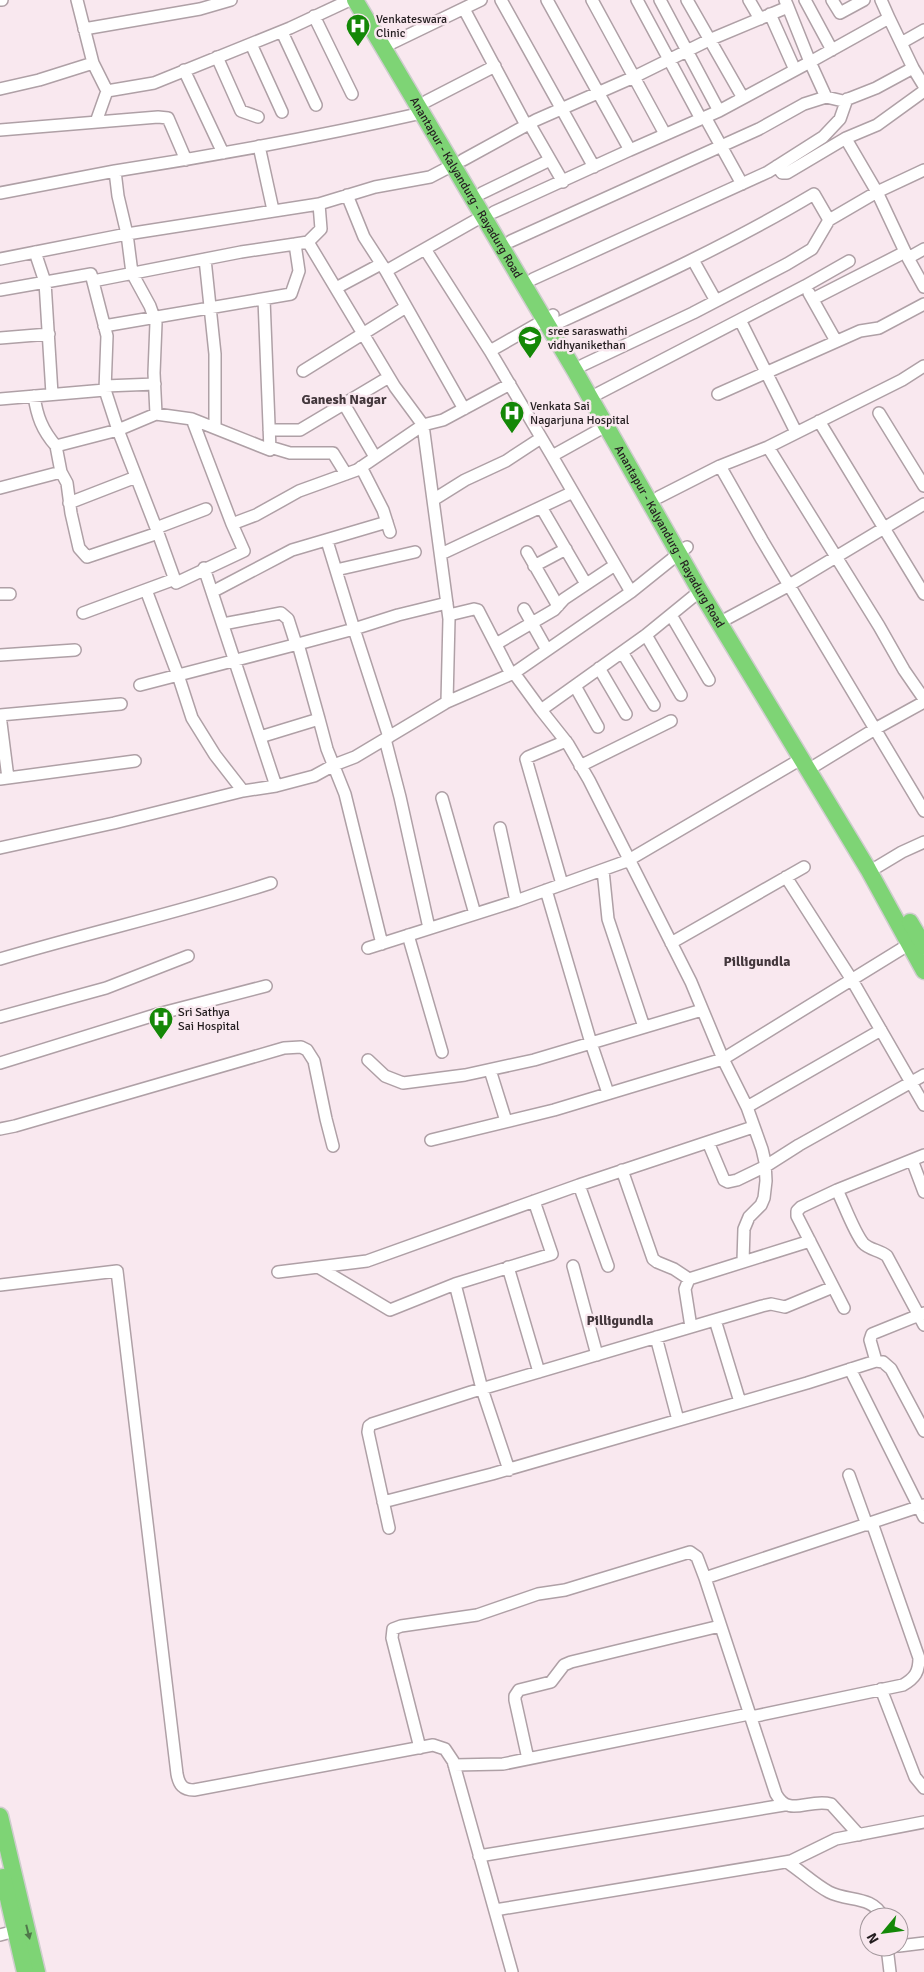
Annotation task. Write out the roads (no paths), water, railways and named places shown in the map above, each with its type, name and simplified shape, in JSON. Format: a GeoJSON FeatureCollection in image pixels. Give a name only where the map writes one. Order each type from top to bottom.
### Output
{"type":"FeatureCollection","features":[{"type":"Feature","properties":{"kind":"highway","name":"Anantapur - Kalyandurg - Rayadurg Road"},"geometry":{"type":"LineString","coordinates":[[355,0],[424,107],[552,319],[583,365],[659,497],[700,591],[808,762],[918,943]]}},
{"type":"Feature","properties":{"kind":"highway","name":"Anantapur - Kalyandurg - Rayadurg Road"},"geometry":{"type":"LineString","coordinates":[[367,0],[392,43],[424,107]]}},
{"type":"Feature","properties":{"kind":"highway","name":"Anantapur - Kalyandurg - Rayadurg Road"},"geometry":{"type":"LineString","coordinates":[[458,163],[482,193],[488,214],[510,241],[533,279],[606,426],[683,550],[728,618],[808,762],[877,867],[918,943],[924,971]]}},
{"type":"Feature","properties":{"kind":"highway"},"geometry":{"type":"LineString","coordinates":[[0,1816],[37,1972]]}},
{"type":"Feature","properties":{"kind":"highway"},"geometry":{"type":"LineString","coordinates":[[0,1862],[7,1933],[25,1972]]}},
{"type":"Feature","properties":{"kind":"street"},"geometry":{"type":"LineString","coordinates":[[78,0],[93,62],[107,91],[96,122]]}},
{"type":"Feature","properties":{"kind":"street"},"geometry":{"type":"LineString","coordinates":[[84,29],[200,9],[231,0]]}},
{"type":"Feature","properties":{"kind":"street"},"geometry":{"type":"LineString","coordinates":[[107,91],[154,83],[282,32],[350,0]]}},
{"type":"Feature","properties":{"kind":"street"},"geometry":{"type":"LineString","coordinates":[[392,43],[481,0]]}},
{"type":"Feature","properties":{"kind":"street"},"geometry":{"type":"LineString","coordinates":[[501,0],[594,167]]}},
{"type":"Feature","properties":{"kind":"street"},"geometry":{"type":"LineString","coordinates":[[546,0],[630,150]]}},
{"type":"Feature","properties":{"kind":"street"},"geometry":{"type":"LineString","coordinates":[[592,0],[666,134]]}},
{"type":"Feature","properties":{"kind":"street"},"geometry":{"type":"LineString","coordinates":[[637,0],[669,60],[742,184]]}},
{"type":"Feature","properties":{"kind":"street"},"geometry":{"type":"LineString","coordinates":[[660,0],[719,111]]}},
{"type":"Feature","properties":{"kind":"street"},"geometry":{"type":"LineString","coordinates":[[686,0],[743,98]]}},
{"type":"Feature","properties":{"kind":"street"},"geometry":{"type":"LineString","coordinates":[[749,0],[765,16],[795,70]]}},
{"type":"Feature","properties":{"kind":"street"},"geometry":{"type":"LineString","coordinates":[[804,0],[832,50]]}},
{"type":"Feature","properties":{"kind":"street"},"geometry":{"type":"LineString","coordinates":[[832,0],[840,13],[864,0]]}},
{"type":"Feature","properties":{"kind":"street"},"geometry":{"type":"LineString","coordinates":[[881,0],[912,68],[924,86]]}},
{"type":"Feature","properties":{"kind":"street"},"geometry":{"type":"LineString","coordinates":[[0,259],[127,234],[319,204],[376,187],[430,178],[528,124],[765,16],[786,2],[826,97]]}},
{"type":"Feature","properties":{"kind":"street"},"geometry":{"type":"LineString","coordinates":[[464,9],[528,124],[563,182]]}},
{"type":"Feature","properties":{"kind":"street"},"geometry":{"type":"LineString","coordinates":[[314,16],[352,94]]}},
{"type":"Feature","properties":{"kind":"street"},"geometry":{"type":"LineString","coordinates":[[336,288],[425,249],[488,214],[719,111],[889,18]]}},
{"type":"Feature","properties":{"kind":"street"},"geometry":{"type":"LineString","coordinates":[[901,43],[924,30]]}},
{"type":"Feature","properties":{"kind":"street"},"geometry":{"type":"LineString","coordinates":[[282,32],[316,105]]}},
{"type":"Feature","properties":{"kind":"street"},"geometry":{"type":"LineString","coordinates":[[251,44],[282,112]]}},
{"type":"Feature","properties":{"kind":"street"},"geometry":{"type":"LineString","coordinates":[[217,57],[241,111],[258,117]]}},
{"type":"Feature","properties":{"kind":"street"},"geometry":{"type":"LineString","coordinates":[[0,89],[38,80],[93,62]]}},
{"type":"Feature","properties":{"kind":"street"},"geometry":{"type":"LineString","coordinates":[[0,193],[260,146],[424,107],[495,66]]}},
{"type":"Feature","properties":{"kind":"street"},"geometry":{"type":"LineString","coordinates":[[510,241],[759,128],[804,104],[826,97],[843,101],[876,88],[912,68]]}},
{"type":"Feature","properties":{"kind":"street"},"geometry":{"type":"LineString","coordinates":[[184,70],[223,153]]}},
{"type":"Feature","properties":{"kind":"street"},"geometry":{"type":"LineString","coordinates":[[777,166],[785,174],[846,138],[877,125],[924,91]]}},
{"type":"Feature","properties":{"kind":"street"},"geometry":{"type":"LineString","coordinates":[[533,279],[742,184],[777,166],[823,137],[840,119],[847,99]]}},
{"type":"Feature","properties":{"kind":"street"},"geometry":{"type":"LineString","coordinates":[[0,130],[158,117],[168,118],[186,160]]}},
{"type":"Feature","properties":{"kind":"street"},"geometry":{"type":"LineString","coordinates":[[846,138],[877,192],[906,255],[924,287]]}},
{"type":"Feature","properties":{"kind":"street"},"geometry":{"type":"LineString","coordinates":[[260,146],[274,210]]}},
{"type":"Feature","properties":{"kind":"street"},"geometry":{"type":"LineString","coordinates":[[482,193],[550,160]]}},
{"type":"Feature","properties":{"kind":"street"},"geometry":{"type":"LineString","coordinates":[[583,365],[716,301],[812,249],[829,220],[877,192],[924,170]]}},
{"type":"Feature","properties":{"kind":"street"},"geometry":{"type":"LineString","coordinates":[[115,171],[132,273],[150,306],[156,323],[156,414]]}},
{"type":"Feature","properties":{"kind":"street"},"geometry":{"type":"LineString","coordinates":[[490,350],[552,319],[650,282],[773,218],[814,194],[829,220]]}},
{"type":"Feature","properties":{"kind":"street"},"geometry":{"type":"LineString","coordinates":[[347,195],[364,237],[464,409]]}},
{"type":"Feature","properties":{"kind":"street"},"geometry":{"type":"LineString","coordinates":[[93,281],[204,259],[308,242],[321,229],[319,204]]}},
{"type":"Feature","properties":{"kind":"street"},"geometry":{"type":"LineString","coordinates":[[308,242],[389,377],[423,426],[448,609],[447,702]]}},
{"type":"Feature","properties":{"kind":"street"},"geometry":{"type":"LineString","coordinates":[[104,326],[291,294],[299,271],[294,244]]}},
{"type":"Feature","properties":{"kind":"street"},"geometry":{"type":"LineString","coordinates":[[425,249],[490,350],[631,592]]}},
{"type":"Feature","properties":{"kind":"street"},"geometry":{"type":"LineString","coordinates":[[813,299],[906,255],[924,249]]}},
{"type":"Feature","properties":{"kind":"street"},"geometry":{"type":"LineString","coordinates":[[35,252],[45,282],[52,394]]}},
{"type":"Feature","properties":{"kind":"street"},"geometry":{"type":"LineString","coordinates":[[204,259],[215,354],[215,427]]}},
{"type":"Feature","properties":{"kind":"street"},"geometry":{"type":"LineString","coordinates":[[692,260],[716,301]]}},
{"type":"Feature","properties":{"kind":"street"},"geometry":{"type":"LineString","coordinates":[[599,393],[805,286],[849,261]]}},
{"type":"Feature","properties":{"kind":"street"},"geometry":{"type":"LineString","coordinates":[[0,290],[91,274],[107,336],[105,388],[118,430],[176,583],[204,568],[244,551],[192,419]]}},
{"type":"Feature","properties":{"kind":"street"},"geometry":{"type":"LineString","coordinates":[[805,286],[836,341]]}},
{"type":"Feature","properties":{"kind":"street"},"geometry":{"type":"LineString","coordinates":[[264,299],[270,447]]}},
{"type":"Feature","properties":{"kind":"street"},"geometry":{"type":"LineString","coordinates":[[718,394],[860,331],[879,328],[924,304]]}},
{"type":"Feature","properties":{"kind":"street"},"geometry":{"type":"LineString","coordinates":[[302,371],[406,307]]}},
{"type":"Feature","properties":{"kind":"street"},"geometry":{"type":"LineString","coordinates":[[740,320],[796,432]]}},
{"type":"Feature","properties":{"kind":"street"},"geometry":{"type":"LineString","coordinates":[[0,338],[49,334]]}},
{"type":"Feature","properties":{"kind":"street"},"geometry":{"type":"LineString","coordinates":[[659,497],[720,466],[768,447],[902,380],[924,366]]}},
{"type":"Feature","properties":{"kind":"street"},"geometry":{"type":"LineString","coordinates":[[269,430],[300,430],[389,377]]}},
{"type":"Feature","properties":{"kind":"street"},"geometry":{"type":"LineString","coordinates":[[0,398],[155,384]]}},
{"type":"Feature","properties":{"kind":"street"},"geometry":{"type":"LineString","coordinates":[[232,524],[256,515],[299,491],[361,467],[423,426],[443,420],[510,384]]}},
{"type":"Feature","properties":{"kind":"street"},"geometry":{"type":"LineString","coordinates":[[34,396],[40,423],[56,446],[62,472],[67,483],[69,503],[79,548],[87,557],[157,531],[206,509]]}},
{"type":"Feature","properties":{"kind":"street"},"geometry":{"type":"LineString","coordinates":[[344,404],[375,457]]}},
{"type":"Feature","properties":{"kind":"street"},"geometry":{"type":"LineString","coordinates":[[879,413],[924,486]]}},
{"type":"Feature","properties":{"kind":"street"},"geometry":{"type":"LineString","coordinates":[[56,446],[118,430],[156,414],[192,419],[270,450],[270,447]]}},
{"type":"Feature","properties":{"kind":"street"},"geometry":{"type":"LineString","coordinates":[[819,421],[924,594]]}},
{"type":"Feature","properties":{"kind":"street"},"geometry":{"type":"LineString","coordinates":[[552,456],[606,426]]}},
{"type":"Feature","properties":{"kind":"street"},"geometry":{"type":"LineString","coordinates":[[434,500],[465,480],[506,461],[542,438]]}},
{"type":"Feature","properties":{"kind":"street"},"geometry":{"type":"LineString","coordinates":[[270,447],[290,454],[333,453],[346,474]]}},
{"type":"Feature","properties":{"kind":"street"},"geometry":{"type":"LineString","coordinates":[[368,948],[516,901],[629,860],[808,762],[875,729],[924,700],[768,447]]}},
{"type":"Feature","properties":{"kind":"street"},"geometry":{"type":"LineString","coordinates":[[720,466],[924,812]]}},
{"type":"Feature","properties":{"kind":"street"},"geometry":{"type":"LineString","coordinates":[[212,592],[292,550],[389,527],[361,467]]}},
{"type":"Feature","properties":{"kind":"street"},"geometry":{"type":"LineString","coordinates":[[0,488],[62,472]]}},
{"type":"Feature","properties":{"kind":"street"},"geometry":{"type":"LineString","coordinates":[[69,503],[136,477]]}},
{"type":"Feature","properties":{"kind":"street"},"geometry":{"type":"LineString","coordinates":[[441,554],[573,492]]}},
{"type":"Feature","properties":{"kind":"street"},"geometry":{"type":"LineString","coordinates":[[728,618],[790,585],[924,504]]}},
{"type":"Feature","properties":{"kind":"street"},"geometry":{"type":"LineString","coordinates":[[541,507],[586,584]]}},
{"type":"Feature","properties":{"kind":"street"},"geometry":{"type":"LineString","coordinates":[[327,541],[387,738],[429,928]]}},
{"type":"Feature","properties":{"kind":"street"},"geometry":{"type":"LineString","coordinates":[[534,566],[566,549]]}},
{"type":"Feature","properties":{"kind":"street"},"geometry":{"type":"LineString","coordinates":[[0,848],[114,823],[243,790],[276,786],[314,776],[334,765],[355,757],[447,702],[512,674],[631,592],[683,550]]}},
{"type":"Feature","properties":{"kind":"street"},"geometry":{"type":"LineString","coordinates":[[336,570],[415,552]]}},
{"type":"Feature","properties":{"kind":"street"},"geometry":{"type":"LineString","coordinates":[[527,552],[558,606]]}},
{"type":"Feature","properties":{"kind":"street"},"geometry":{"type":"LineString","coordinates":[[496,644],[532,624],[558,606],[564,599],[615,564]]}},
{"type":"Feature","properties":{"kind":"street"},"geometry":{"type":"LineString","coordinates":[[204,568],[276,786]]}},
{"type":"Feature","properties":{"kind":"street"},"geometry":{"type":"LineString","coordinates":[[83,613],[175,579]]}},
{"type":"Feature","properties":{"kind":"street"},"geometry":{"type":"LineString","coordinates":[[146,590],[179,676],[192,718],[215,755],[243,790]]}},
{"type":"Feature","properties":{"kind":"street"},"geometry":{"type":"LineString","coordinates":[[540,710],[646,635],[700,591]]}},
{"type":"Feature","properties":{"kind":"street"},"geometry":{"type":"LineString","coordinates":[[140,685],[398,616],[448,609],[477,609],[512,674],[566,741],[580,766],[671,943],[723,1059],[747,1107],[766,1166],[764,1198],[749,1217],[744,1229],[743,1261]]}},
{"type":"Feature","properties":{"kind":"street"},"geometry":{"type":"LineString","coordinates":[[524,609],[547,650]]}},
{"type":"Feature","properties":{"kind":"street"},"geometry":{"type":"LineString","coordinates":[[223,624],[281,613],[288,619],[327,749],[345,794],[382,944]]}},
{"type":"Feature","properties":{"kind":"street"},"geometry":{"type":"LineString","coordinates":[[671,615],[708,680]]}},
{"type":"Feature","properties":{"kind":"street"},"geometry":{"type":"LineString","coordinates":[[646,635],[681,695]]}},
{"type":"Feature","properties":{"kind":"street"},"geometry":{"type":"LineString","coordinates":[[0,654],[75,650]]}},
{"type":"Feature","properties":{"kind":"street"},"geometry":{"type":"LineString","coordinates":[[622,652],[654,705]]}},
{"type":"Feature","properties":{"kind":"street"},"geometry":{"type":"LineString","coordinates":[[599,668],[626,714]]}},
{"type":"Feature","properties":{"kind":"street"},"geometry":{"type":"LineString","coordinates":[[574,686],[598,727]]}},
{"type":"Feature","properties":{"kind":"street"},"geometry":{"type":"LineString","coordinates":[[121,704],[0,715],[4,778],[135,761]]}},
{"type":"Feature","properties":{"kind":"street"},"geometry":{"type":"LineString","coordinates":[[260,737],[319,719]]}},
{"type":"Feature","properties":{"kind":"street"},"geometry":{"type":"LineString","coordinates":[[580,766],[671,721]]}},
{"type":"Feature","properties":{"kind":"street"},"geometry":{"type":"LineString","coordinates":[[562,884],[526,762],[528,757],[566,741]]}},
{"type":"Feature","properties":{"kind":"street"},"geometry":{"type":"LineString","coordinates":[[442,798],[475,914]]}},
{"type":"Feature","properties":{"kind":"street"},"geometry":{"type":"LineString","coordinates":[[500,828],[516,901]]}},
{"type":"Feature","properties":{"kind":"street"},"geometry":{"type":"LineString","coordinates":[[877,867],[924,842]]}},
{"type":"Feature","properties":{"kind":"street"},"geometry":{"type":"LineString","coordinates":[[671,943],[804,867]]}},
{"type":"Feature","properties":{"kind":"street"},"geometry":{"type":"LineString","coordinates":[[603,870],[608,919],[644,1027]]}},
{"type":"Feature","properties":{"kind":"street"},"geometry":{"type":"LineString","coordinates":[[786,878],[852,980],[924,1105]]}},
{"type":"Feature","properties":{"kind":"street"},"geometry":{"type":"LineString","coordinates":[[0,959],[71,938],[220,900],[271,883]]}},
{"type":"Feature","properties":{"kind":"street"},"geometry":{"type":"LineString","coordinates":[[546,890],[591,1043],[608,1093]]}},
{"type":"Feature","properties":{"kind":"street"},"geometry":{"type":"LineString","coordinates":[[408,935],[442,1052]]}},
{"type":"Feature","properties":{"kind":"street"},"geometry":{"type":"LineString","coordinates":[[431,1140],[608,1093],[723,1059],[852,980],[918,943]]}},
{"type":"Feature","properties":{"kind":"street"},"geometry":{"type":"LineString","coordinates":[[0,1017],[106,988],[188,956]]}},
{"type":"Feature","properties":{"kind":"street"},"geometry":{"type":"LineString","coordinates":[[0,1063],[158,1014],[266,986]]}},
{"type":"Feature","properties":{"kind":"street"},"geometry":{"type":"LineString","coordinates":[[368,1060],[385,1076],[403,1083],[490,1070],[534,1060],[702,1010]]}},
{"type":"Feature","properties":{"kind":"street"},"geometry":{"type":"LineString","coordinates":[[747,1107],[881,1030]]}},
{"type":"Feature","properties":{"kind":"street"},"geometry":{"type":"LineString","coordinates":[[0,1129],[284,1048],[301,1047],[307,1050],[314,1060],[333,1146]]}},
{"type":"Feature","properties":{"kind":"street"},"geometry":{"type":"LineString","coordinates":[[490,1070],[506,1121]]}},
{"type":"Feature","properties":{"kind":"street"},"geometry":{"type":"LineString","coordinates":[[708,1142],[725,1182],[730,1182],[766,1166],[799,1144],[924,1075]]}},
{"type":"Feature","properties":{"kind":"street"},"geometry":{"type":"LineString","coordinates":[[278,1272],[367,1261],[578,1185],[753,1127]]}},
{"type":"Feature","properties":{"kind":"street"},"geometry":{"type":"LineString","coordinates":[[844,1308],[797,1216],[797,1211],[837,1190],[924,1155]]}},
{"type":"Feature","properties":{"kind":"street"},"geometry":{"type":"LineString","coordinates":[[912,1160],[924,1192]]}},
{"type":"Feature","properties":{"kind":"street"},"geometry":{"type":"LineString","coordinates":[[622,1170],[653,1259],[689,1279]]}},
{"type":"Feature","properties":{"kind":"street"},"geometry":{"type":"LineString","coordinates":[[578,1185],[608,1266]]}},
{"type":"Feature","properties":{"kind":"street"},"geometry":{"type":"LineString","coordinates":[[837,1190],[863,1243],[887,1256],[922,1317],[872,1334],[870,1340],[876,1361]]}},
{"type":"Feature","properties":{"kind":"street"},"geometry":{"type":"LineString","coordinates":[[318,1268],[390,1310],[456,1284],[552,1254],[534,1201]]}},
{"type":"Feature","properties":{"kind":"street"},"geometry":{"type":"LineString","coordinates":[[691,1327],[685,1289],[689,1279],[810,1241]]}},
{"type":"Feature","properties":{"kind":"street"},"geometry":{"type":"LineString","coordinates":[[573,1266],[597,1356]]}},
{"type":"Feature","properties":{"kind":"street"},"geometry":{"type":"LineString","coordinates":[[508,1267],[539,1372]]}},
{"type":"Feature","properties":{"kind":"street"},"geometry":{"type":"LineString","coordinates":[[0,1285],[117,1272],[177,1774],[182,1787],[186,1790],[194,1790],[433,1745],[445,1749],[454,1765],[512,1972]]}},
{"type":"Feature","properties":{"kind":"street"},"geometry":{"type":"LineString","coordinates":[[456,1284],[482,1389],[509,1470]]}},
{"type":"Feature","properties":{"kind":"street"},"geometry":{"type":"LineString","coordinates":[[389,1528],[368,1432],[369,1426],[482,1389],[768,1304],[785,1307],[833,1287]]}},
{"type":"Feature","properties":{"kind":"street"},"geometry":{"type":"LineString","coordinates":[[715,1320],[740,1402]]}},
{"type":"Feature","properties":{"kind":"street"},"geometry":{"type":"LineString","coordinates":[[656,1337],[678,1420]]}},
{"type":"Feature","properties":{"kind":"street"},"geometry":{"type":"LineString","coordinates":[[383,1502],[509,1470],[876,1361],[883,1362],[891,1369],[924,1431]]}},
{"type":"Feature","properties":{"kind":"street"},"geometry":{"type":"LineString","coordinates":[[705,1578],[869,1524],[923,1510],[850,1369]]}},
{"type":"Feature","properties":{"kind":"street"},"geometry":{"type":"LineString","coordinates":[[454,1765],[496,1765],[528,1759],[881,1689],[903,1684],[919,1676],[919,1658],[849,1474]]}},
{"type":"Feature","properties":{"kind":"street"},"geometry":{"type":"LineString","coordinates":[[420,1748],[392,1638],[393,1630],[401,1626],[477,1615],[538,1594],[565,1590],[686,1552],[692,1553],[696,1557],[705,1578],[776,1794],[784,1805]]}},
{"type":"Feature","properties":{"kind":"street"},"geometry":{"type":"LineString","coordinates":[[528,1759],[515,1700],[519,1690],[551,1682],[564,1665],[571,1662],[720,1626]]}},
{"type":"Feature","properties":{"kind":"street"},"geometry":{"type":"LineString","coordinates":[[881,1689],[915,1777],[924,1788]]}},
{"type":"Feature","properties":{"kind":"street"},"geometry":{"type":"LineString","coordinates":[[479,1856],[784,1805],[789,1807],[831,1804],[859,1835]]}},
{"type":"Feature","properties":{"kind":"street"},"geometry":{"type":"LineString","coordinates":[[495,1910],[787,1862],[831,1841],[924,1822]]}},
{"type":"Feature","properties":{"kind":"street"},"geometry":{"type":"LineString","coordinates":[[787,1862],[828,1892],[872,1903],[876,1907]]}},
{"type":"Feature","properties":{"kind":"street"},"geometry":{"type":"LineString","coordinates":[[909,1945],[924,1943]]}},
{"type":"Feature","properties":{"kind":"street"},"geometry":{"type":"LineString","coordinates":[[888,1957],[890,1972]]}},
{"type":"Feature","properties":{"kind":"place","name":"Venkateswara Clinic"},"geometry":{"type":"Point","coordinates":[358,47]}},
{"type":"Feature","properties":{"kind":"place","name":"sree saraswathi vidhyanikethan"},"geometry":{"type":"Point","coordinates":[530,359]}},
{"type":"Feature","properties":{"kind":"place","name":"Venkata Sai Nagarjuna Hospital"},"geometry":{"type":"Point","coordinates":[512,434]}},
{"type":"Feature","properties":{"kind":"place","name":"Sri Sathya Sai Hospital"},"geometry":{"type":"Point","coordinates":[161,1040]}},
{"type":"Feature","properties":{"kind":"district","name":"Ganesh Nagar"},"geometry":{"type":"Point","coordinates":[344,399]}},
{"type":"Feature","properties":{"kind":"district","name":"Pilligundla"},"geometry":{"type":"Point","coordinates":[757,961]}},
{"type":"Feature","properties":{"kind":"district","name":"Pilligundla"},"geometry":{"type":"Point","coordinates":[620,1320]}}]}
